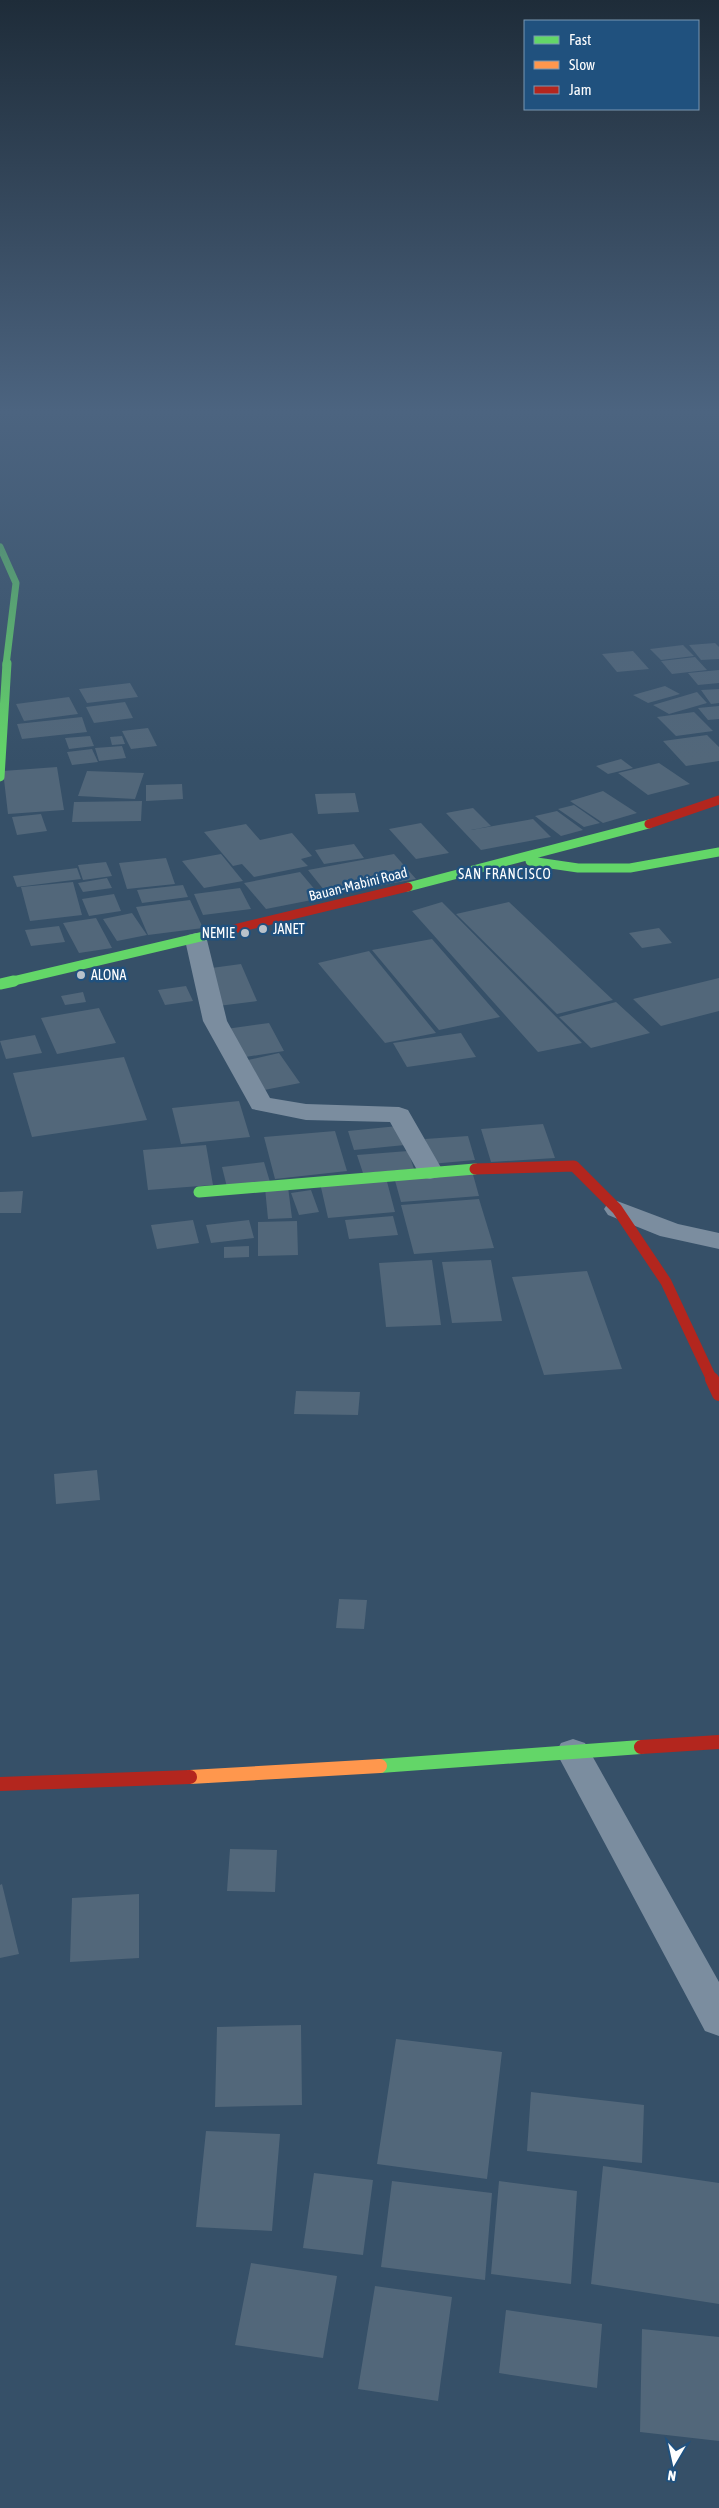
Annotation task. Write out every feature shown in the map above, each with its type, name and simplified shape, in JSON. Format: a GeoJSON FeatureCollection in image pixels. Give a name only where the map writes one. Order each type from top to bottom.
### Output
{"type":"FeatureCollection","features":[{"type":"Feature","properties":{"kind":"street"},"geometry":{"type":"LineString","coordinates":[[0,547],[16,582],[4,685],[0,777]]}},
{"type":"Feature","properties":{"kind":"street","name":"Bauan-Mabini Road"},"geometry":{"type":"LineString","coordinates":[[0,984],[196,940],[518,859],[610,835],[719,800]]}},
{"type":"Feature","properties":{"kind":"street"},"geometry":{"type":"LineString","coordinates":[[518,859],[578,868],[630,868],[719,852]]}},
{"type":"Feature","properties":{"kind":"street"},"geometry":{"type":"LineString","coordinates":[[196,940],[216,1022],[261,1104],[306,1112],[399,1115],[430,1171]]}},
{"type":"Feature","properties":{"kind":"street"},"geometry":{"type":"LineString","coordinates":[[199,1192],[430,1171],[574,1166],[617,1209],[666,1282],[719,1394]]}},
{"type":"Feature","properties":{"kind":"street"},"geometry":{"type":"LineString","coordinates":[[617,1209],[670,1230],[719,1241]]}},
{"type":"Feature","properties":{"kind":"street"},"geometry":{"type":"LineString","coordinates":[[0,1784],[230,1776],[719,1742]]}},
{"type":"Feature","properties":{"kind":"street"},"geometry":{"type":"LineString","coordinates":[[573,1752],[719,2019]]}},
{"type":"Feature","properties":{"kind":"building"},"geometry":{"type":"Polygon","coordinates":[[[715,643],[719,647],[719,659],[701,660],[689,645],[715,643]]]}},
{"type":"Feature","properties":{"kind":"building"},"geometry":{"type":"Polygon","coordinates":[[[683,645],[694,656],[661,660],[650,649],[683,645]]]}},
{"type":"Feature","properties":{"kind":"building"},"geometry":{"type":"Polygon","coordinates":[[[633,651],[649,669],[617,672],[602,654],[633,651]]]}},
{"type":"Feature","properties":{"kind":"building"},"geometry":{"type":"Polygon","coordinates":[[[695,657],[707,670],[672,674],[661,661],[695,657]]]}},
{"type":"Feature","properties":{"kind":"building"},"geometry":{"type":"Polygon","coordinates":[[[719,670],[719,683],[698,685],[688,673],[719,670]]]}},
{"type":"Feature","properties":{"kind":"building"},"geometry":{"type":"Polygon","coordinates":[[[130,683],[138,697],[87,703],[79,689],[130,683]]]}},
{"type":"Feature","properties":{"kind":"building"},"geometry":{"type":"Polygon","coordinates":[[[665,686],[680,694],[648,703],[633,695],[665,686]]]}},
{"type":"Feature","properties":{"kind":"building"},"geometry":{"type":"Polygon","coordinates":[[[719,689],[719,703],[711,704],[701,690],[719,689]]]}},
{"type":"Feature","properties":{"kind":"building"},"geometry":{"type":"Polygon","coordinates":[[[697,692],[707,703],[669,714],[653,705],[697,692]]]}},
{"type":"Feature","properties":{"kind":"building"},"geometry":{"type":"Polygon","coordinates":[[[69,697],[78,714],[24,721],[16,704],[69,697]]]}},
{"type":"Feature","properties":{"kind":"building"},"geometry":{"type":"Polygon","coordinates":[[[125,702],[133,718],[94,723],[86,707],[125,702]]]}},
{"type":"Feature","properties":{"kind":"building"},"geometry":{"type":"Polygon","coordinates":[[[719,706],[719,719],[708,720],[698,708],[719,706]]]}},
{"type":"Feature","properties":{"kind":"building"},"geometry":{"type":"Polygon","coordinates":[[[694,712],[713,731],[676,736],[657,717],[694,712]]]}},
{"type":"Feature","properties":{"kind":"building"},"geometry":{"type":"Polygon","coordinates":[[[82,717],[87,732],[22,739],[17,724],[82,717]]]}},
{"type":"Feature","properties":{"kind":"building"},"geometry":{"type":"Polygon","coordinates":[[[148,728],[157,746],[131,749],[122,731],[148,728]]]}},
{"type":"Feature","properties":{"kind":"building"},"geometry":{"type":"Polygon","coordinates":[[[707,735],[719,747],[719,761],[686,766],[663,741],[707,735]]]}},
{"type":"Feature","properties":{"kind":"building"},"geometry":{"type":"Polygon","coordinates":[[[90,736],[94,746],[69,749],[65,738],[90,736]]]}},
{"type":"Feature","properties":{"kind":"building"},"geometry":{"type":"Polygon","coordinates":[[[122,736],[125,744],[112,745],[110,737],[122,736]]]}},
{"type":"Feature","properties":{"kind":"building"},"geometry":{"type":"Polygon","coordinates":[[[122,746],[126,758],[99,761],[95,748],[122,746]]]}},
{"type":"Feature","properties":{"kind":"building"},"geometry":{"type":"Polygon","coordinates":[[[92,749],[98,762],[72,765],[67,752],[92,749]]]}},
{"type":"Feature","properties":{"kind":"building"},"geometry":{"type":"Polygon","coordinates":[[[621,759],[633,768],[608,774],[596,766],[621,759]]]}},
{"type":"Feature","properties":{"kind":"building"},"geometry":{"type":"Polygon","coordinates":[[[659,763],[690,784],[648,795],[618,773],[659,763]]]}},
{"type":"Feature","properties":{"kind":"building"},"geometry":{"type":"Polygon","coordinates":[[[57,767],[64,810],[8,814],[3,771],[57,767]]]}},
{"type":"Feature","properties":{"kind":"building"},"geometry":{"type":"Polygon","coordinates":[[[87,771],[144,773],[135,799],[78,796],[87,771]]]}},
{"type":"Feature","properties":{"kind":"building"},"geometry":{"type":"Polygon","coordinates":[[[182,784],[183,799],[146,801],[146,785],[182,784]]]}},
{"type":"Feature","properties":{"kind":"building"},"geometry":{"type":"Polygon","coordinates":[[[603,791],[637,813],[603,823],[570,801],[603,791]]]}},
{"type":"Feature","properties":{"kind":"building"},"geometry":{"type":"Polygon","coordinates":[[[355,793],[359,812],[318,814],[315,794],[355,793]]]}},
{"type":"Feature","properties":{"kind":"building"},"geometry":{"type":"Polygon","coordinates":[[[142,801],[141,821],[72,822],[74,802],[142,801]]]}},
{"type":"Feature","properties":{"kind":"building"},"geometry":{"type":"Polygon","coordinates":[[[574,805],[600,823],[584,827],[558,809],[574,805]]]}},
{"type":"Feature","properties":{"kind":"building"},"geometry":{"type":"Polygon","coordinates":[[[473,808],[491,826],[471,830],[533,819],[551,837],[481,850],[446,813],[473,808]]]}},
{"type":"Feature","properties":{"kind":"building"},"geometry":{"type":"Polygon","coordinates":[[[557,811],[583,830],[561,836],[535,816],[557,811]]]}},
{"type":"Feature","properties":{"kind":"building"},"geometry":{"type":"Polygon","coordinates":[[[41,814],[47,831],[17,835],[12,817],[41,814]]]}},
{"type":"Feature","properties":{"kind":"building"},"geometry":{"type":"Polygon","coordinates":[[[421,823],[449,853],[416,859],[389,829],[421,823]]]}},
{"type":"Feature","properties":{"kind":"building"},"geometry":{"type":"Polygon","coordinates":[[[246,824],[260,840],[292,833],[312,856],[301,859],[308,866],[254,877],[242,864],[233,866],[204,832],[246,824]]]}},
{"type":"Feature","properties":{"kind":"building"},"geometry":{"type":"Polygon","coordinates":[[[354,844],[364,858],[324,864],[315,850],[354,844]]]}},
{"type":"Feature","properties":{"kind":"building"},"geometry":{"type":"Polygon","coordinates":[[[221,854],[243,881],[204,888],[182,861],[221,854]]]}},
{"type":"Feature","properties":{"kind":"building"},"geometry":{"type":"Polygon","coordinates":[[[394,854],[416,879],[328,895],[308,870],[394,854]]]}},
{"type":"Feature","properties":{"kind":"building"},"geometry":{"type":"Polygon","coordinates":[[[166,858],[175,884],[127,889],[119,863],[166,858]]]}},
{"type":"Feature","properties":{"kind":"building"},"geometry":{"type":"Polygon","coordinates":[[[106,862],[112,876],[83,880],[78,865],[106,862]]]}},
{"type":"Feature","properties":{"kind":"building"},"geometry":{"type":"Polygon","coordinates":[[[77,868],[81,879],[17,887],[13,876],[77,868]]]}},
{"type":"Feature","properties":{"kind":"building"},"geometry":{"type":"Polygon","coordinates":[[[300,872],[322,898],[266,909],[244,883],[300,872]]]}},
{"type":"Feature","properties":{"kind":"building"},"geometry":{"type":"Polygon","coordinates":[[[107,878],[112,888],[83,892],[78,883],[107,878]]]}},
{"type":"Feature","properties":{"kind":"building"},"geometry":{"type":"Polygon","coordinates":[[[73,882],[82,915],[30,921],[21,887],[73,882]]]}},
{"type":"Feature","properties":{"kind":"building"},"geometry":{"type":"Polygon","coordinates":[[[183,885],[188,897],[142,903],[137,890],[183,885]]]}},
{"type":"Feature","properties":{"kind":"building"},"geometry":{"type":"Polygon","coordinates":[[[240,888],[251,909],[203,915],[194,894],[240,888]]]}},
{"type":"Feature","properties":{"kind":"building"},"geometry":{"type":"Polygon","coordinates":[[[114,894],[121,911],[89,916],[82,899],[114,894]]]}},
{"type":"Feature","properties":{"kind":"building"},"geometry":{"type":"Polygon","coordinates":[[[190,900],[203,928],[148,935],[136,907],[190,900]]]}},
{"type":"Feature","properties":{"kind":"building"},"geometry":{"type":"Polygon","coordinates":[[[442,902],[582,1043],[538,1052],[412,911],[442,902]]]}},
{"type":"Feature","properties":{"kind":"building"},"geometry":{"type":"Polygon","coordinates":[[[509,902],[613,1000],[557,1014],[456,914],[509,902]]]}},
{"type":"Feature","properties":{"kind":"building"},"geometry":{"type":"Polygon","coordinates":[[[132,913],[147,935],[117,941],[103,919],[132,913]]]}},
{"type":"Feature","properties":{"kind":"building"},"geometry":{"type":"Polygon","coordinates":[[[96,918],[112,948],[79,953],[63,923],[96,918]]]}},
{"type":"Feature","properties":{"kind":"building"},"geometry":{"type":"Polygon","coordinates":[[[59,926],[65,942],[31,946],[25,930],[59,926]]]}},
{"type":"Feature","properties":{"kind":"building"},"geometry":{"type":"Polygon","coordinates":[[[659,928],[672,943],[642,948],[629,933],[659,928]]]}},
{"type":"Feature","properties":{"kind":"building"},"geometry":{"type":"Polygon","coordinates":[[[432,939],[500,1017],[439,1030],[372,950],[432,939]]]}},
{"type":"Feature","properties":{"kind":"building"},"geometry":{"type":"Polygon","coordinates":[[[369,951],[436,1033],[385,1043],[318,963],[369,951]]]}},
{"type":"Feature","properties":{"kind":"building"},"geometry":{"type":"Polygon","coordinates":[[[241,964],[257,1001],[218,1006],[204,969],[241,964]]]}},
{"type":"Feature","properties":{"kind":"building"},"geometry":{"type":"Polygon","coordinates":[[[719,978],[719,1011],[661,1026],[633,999],[719,978]]]}},
{"type":"Feature","properties":{"kind":"building"},"geometry":{"type":"Polygon","coordinates":[[[186,986],[193,1001],[165,1005],[158,990],[186,986]]]}},
{"type":"Feature","properties":{"kind":"building"},"geometry":{"type":"Polygon","coordinates":[[[83,992],[86,1002],[65,1005],[61,996],[83,992]]]}},
{"type":"Feature","properties":{"kind":"building"},"geometry":{"type":"Polygon","coordinates":[[[616,1002],[650,1033],[591,1048],[559,1017],[616,1002]]]}},
{"type":"Feature","properties":{"kind":"building"},"geometry":{"type":"Polygon","coordinates":[[[99,1008],[116,1043],[57,1054],[41,1018],[99,1008]]]}},
{"type":"Feature","properties":{"kind":"building"},"geometry":{"type":"Polygon","coordinates":[[[269,1023],[284,1051],[239,1058],[226,1029],[269,1023]]]}},
{"type":"Feature","properties":{"kind":"building"},"geometry":{"type":"Polygon","coordinates":[[[461,1033],[476,1057],[407,1067],[393,1043],[461,1033]]]}},
{"type":"Feature","properties":{"kind":"building"},"geometry":{"type":"Polygon","coordinates":[[[35,1035],[42,1053],[6,1059],[0,1041],[35,1035]]]}},
{"type":"Feature","properties":{"kind":"building"},"geometry":{"type":"Polygon","coordinates":[[[279,1053],[300,1083],[259,1091],[239,1062],[279,1053]]]}},
{"type":"Feature","properties":{"kind":"building"},"geometry":{"type":"Polygon","coordinates":[[[124,1057],[147,1120],[32,1137],[13,1073],[124,1057]]]}},
{"type":"Feature","properties":{"kind":"building"},"geometry":{"type":"Polygon","coordinates":[[[239,1101],[250,1137],[181,1144],[172,1108],[239,1101]]]}},
{"type":"Feature","properties":{"kind":"building"},"geometry":{"type":"Polygon","coordinates":[[[543,1124],[555,1158],[491,1162],[481,1129],[543,1124]]]}},
{"type":"Feature","properties":{"kind":"building"},"geometry":{"type":"Polygon","coordinates":[[[398,1126],[405,1145],[354,1150],[348,1131],[398,1126]]]}},
{"type":"Feature","properties":{"kind":"building"},"geometry":{"type":"Polygon","coordinates":[[[335,1131],[347,1171],[275,1179],[264,1137],[335,1131]]]}},
{"type":"Feature","properties":{"kind":"building"},"geometry":{"type":"Polygon","coordinates":[[[468,1136],[475,1160],[431,1164],[425,1139],[468,1136]]]}},
{"type":"Feature","properties":{"kind":"building"},"geometry":{"type":"Polygon","coordinates":[[[206,1145],[213,1185],[148,1190],[143,1150],[206,1145]]]}},
{"type":"Feature","properties":{"kind":"building"},"geometry":{"type":"Polygon","coordinates":[[[408,1151],[414,1169],[363,1173],[357,1155],[408,1151]]]}},
{"type":"Feature","properties":{"kind":"building"},"geometry":{"type":"Polygon","coordinates":[[[264,1162],[270,1182],[227,1187],[222,1167],[264,1162]]]}},
{"type":"Feature","properties":{"kind":"building"},"geometry":{"type":"Polygon","coordinates":[[[472,1171],[479,1196],[401,1202],[394,1177],[472,1171]]]}},
{"type":"Feature","properties":{"kind":"building"},"geometry":{"type":"Polygon","coordinates":[[[386,1178],[395,1212],[328,1218],[320,1183],[386,1178]]]}},
{"type":"Feature","properties":{"kind":"building"},"geometry":{"type":"Polygon","coordinates":[[[288,1187],[292,1218],[268,1219],[265,1188],[288,1187]]]}},
{"type":"Feature","properties":{"kind":"building"},"geometry":{"type":"Polygon","coordinates":[[[311,1190],[319,1212],[299,1215],[291,1193],[311,1190]]]}},
{"type":"Feature","properties":{"kind":"building"},"geometry":{"type":"Polygon","coordinates":[[[23,1191],[21,1213],[0,1213],[0,1192],[23,1191]]]}},
{"type":"Feature","properties":{"kind":"building"},"geometry":{"type":"Polygon","coordinates":[[[479,1199],[494,1248],[414,1254],[401,1205],[479,1199]]]}},
{"type":"Feature","properties":{"kind":"building"},"geometry":{"type":"Polygon","coordinates":[[[393,1216],[398,1235],[349,1239],[345,1220],[393,1216]]]}},
{"type":"Feature","properties":{"kind":"building"},"geometry":{"type":"Polygon","coordinates":[[[193,1220],[199,1243],[157,1249],[151,1225],[193,1220]]]}},
{"type":"Feature","properties":{"kind":"building"},"geometry":{"type":"Polygon","coordinates":[[[249,1220],[254,1238],[211,1243],[206,1225],[249,1220]]]}},
{"type":"Feature","properties":{"kind":"building"},"geometry":{"type":"Polygon","coordinates":[[[297,1221],[298,1255],[258,1256],[258,1222],[297,1221]]]}},
{"type":"Feature","properties":{"kind":"building"},"geometry":{"type":"Polygon","coordinates":[[[249,1246],[249,1257],[224,1258],[224,1247],[249,1246]]]}},
{"type":"Feature","properties":{"kind":"building"},"geometry":{"type":"Polygon","coordinates":[[[432,1260],[441,1325],[386,1327],[379,1263],[432,1260]]]}},
{"type":"Feature","properties":{"kind":"building"},"geometry":{"type":"Polygon","coordinates":[[[491,1260],[502,1321],[452,1323],[442,1262],[491,1260]]]}},
{"type":"Feature","properties":{"kind":"building"},"geometry":{"type":"Polygon","coordinates":[[[587,1271],[622,1369],[544,1375],[512,1277],[587,1271]]]}},
{"type":"Feature","properties":{"kind":"building"},"geometry":{"type":"Polygon","coordinates":[[[296,1391],[360,1392],[358,1415],[294,1414],[296,1391]]]}},
{"type":"Feature","properties":{"kind":"building"},"geometry":{"type":"Polygon","coordinates":[[[97,1470],[100,1500],[56,1504],[54,1474],[97,1470]]]}},
{"type":"Feature","properties":{"kind":"building"},"geometry":{"type":"Polygon","coordinates":[[[339,1599],[367,1600],[364,1629],[336,1628],[339,1599]]]}},
{"type":"Feature","properties":{"kind":"building"},"geometry":{"type":"Polygon","coordinates":[[[230,1849],[277,1850],[275,1892],[227,1891],[230,1849]]]}},
{"type":"Feature","properties":{"kind":"building"},"geometry":{"type":"Polygon","coordinates":[[[2,1884],[19,1954],[0,1958],[0,1885],[2,1884]]]}},
{"type":"Feature","properties":{"kind":"building"},"geometry":{"type":"Polygon","coordinates":[[[139,1894],[139,1958],[70,1962],[72,1898],[139,1894]]]}},
{"type":"Feature","properties":{"kind":"building"},"geometry":{"type":"Polygon","coordinates":[[[301,2025],[302,2105],[215,2107],[217,2027],[301,2025]]]}},
{"type":"Feature","properties":{"kind":"building"},"geometry":{"type":"Polygon","coordinates":[[[396,2039],[502,2052],[487,2179],[377,2164],[396,2039]]]}},
{"type":"Feature","properties":{"kind":"building"},"geometry":{"type":"Polygon","coordinates":[[[531,2092],[644,2105],[642,2163],[527,2151],[531,2092]]]}},
{"type":"Feature","properties":{"kind":"building"},"geometry":{"type":"Polygon","coordinates":[[[206,2131],[280,2134],[272,2231],[196,2227],[206,2131]]]}},
{"type":"Feature","properties":{"kind":"building"},"geometry":{"type":"Polygon","coordinates":[[[603,2166],[719,2183],[719,2304],[591,2284],[603,2166]]]}},
{"type":"Feature","properties":{"kind":"building"},"geometry":{"type":"Polygon","coordinates":[[[314,2173],[373,2180],[363,2255],[303,2248],[314,2173]]]}},
{"type":"Feature","properties":{"kind":"building"},"geometry":{"type":"Polygon","coordinates":[[[392,2181],[492,2193],[485,2280],[381,2267],[392,2181]]]}},
{"type":"Feature","properties":{"kind":"building"},"geometry":{"type":"Polygon","coordinates":[[[499,2181],[577,2191],[571,2284],[491,2274],[499,2181]]]}},
{"type":"Feature","properties":{"kind":"building"},"geometry":{"type":"Polygon","coordinates":[[[251,2263],[337,2276],[323,2358],[235,2345],[251,2263]]]}},
{"type":"Feature","properties":{"kind":"building"},"geometry":{"type":"Polygon","coordinates":[[[375,2286],[452,2297],[438,2401],[358,2389],[375,2286]]]}},
{"type":"Feature","properties":{"kind":"building"},"geometry":{"type":"Polygon","coordinates":[[[506,2310],[602,2324],[597,2388],[499,2373],[506,2310]]]}},
{"type":"Feature","properties":{"kind":"building"},"geometry":{"type":"Polygon","coordinates":[[[642,2329],[719,2337],[719,2441],[640,2432],[642,2329]]]}},
{"type":"Feature","properties":{"kind":"traffic: fast"},"geometry":{"type":"LineString","coordinates":[[0,547],[16,583],[4,685],[0,777]]}},
{"type":"Feature","properties":{"kind":"traffic: fast"},"geometry":{"type":"LineString","coordinates":[[408,887],[649,824]]}},
{"type":"Feature","properties":{"kind":"traffic: fast"},"geometry":{"type":"LineString","coordinates":[[530,861],[578,868],[630,868],[719,852]]}},
{"type":"Feature","properties":{"kind":"traffic: fast"},"geometry":{"type":"LineString","coordinates":[[0,984],[217,933]]}},
{"type":"Feature","properties":{"kind":"traffic: fast"},"geometry":{"type":"LineString","coordinates":[[199,1192],[430,1171],[475,1169]]}},
{"type":"Feature","properties":{"kind":"traffic: fast"},"geometry":{"type":"LineString","coordinates":[[380,1766],[641,1747]]}},
{"type":"Feature","properties":{"kind":"traffic: slow"},"geometry":{"type":"LineString","coordinates":[[190,1777],[380,1766]]}},
{"type":"Feature","properties":{"kind":"traffic: jam"},"geometry":{"type":"LineString","coordinates":[[649,824],[719,800]]}},
{"type":"Feature","properties":{"kind":"traffic: jam"},"geometry":{"type":"LineString","coordinates":[[217,933],[408,887]]}},
{"type":"Feature","properties":{"kind":"traffic: jam"},"geometry":{"type":"LineString","coordinates":[[475,1169],[574,1166],[617,1209],[666,1282],[719,1394]]}},
{"type":"Feature","properties":{"kind":"traffic: jam"},"geometry":{"type":"LineString","coordinates":[[641,1747],[719,1742]]}},
{"type":"Feature","properties":{"kind":"traffic: jam"},"geometry":{"type":"LineString","coordinates":[[0,1784],[190,1777]]}},
{"type":"Feature","properties":{"kind":"place","name":"JANET"},"geometry":{"type":"Point","coordinates":[263,929]}},
{"type":"Feature","properties":{"kind":"place","name":"NEMIE"},"geometry":{"type":"Point","coordinates":[245,933]}},
{"type":"Feature","properties":{"kind":"place","name":"ALONA"},"geometry":{"type":"Point","coordinates":[81,975]}},
{"type":"Feature","properties":{"kind":"district","name":"SAN FRANCISCO"},"geometry":{"type":"Point","coordinates":[505,874]}}]}
